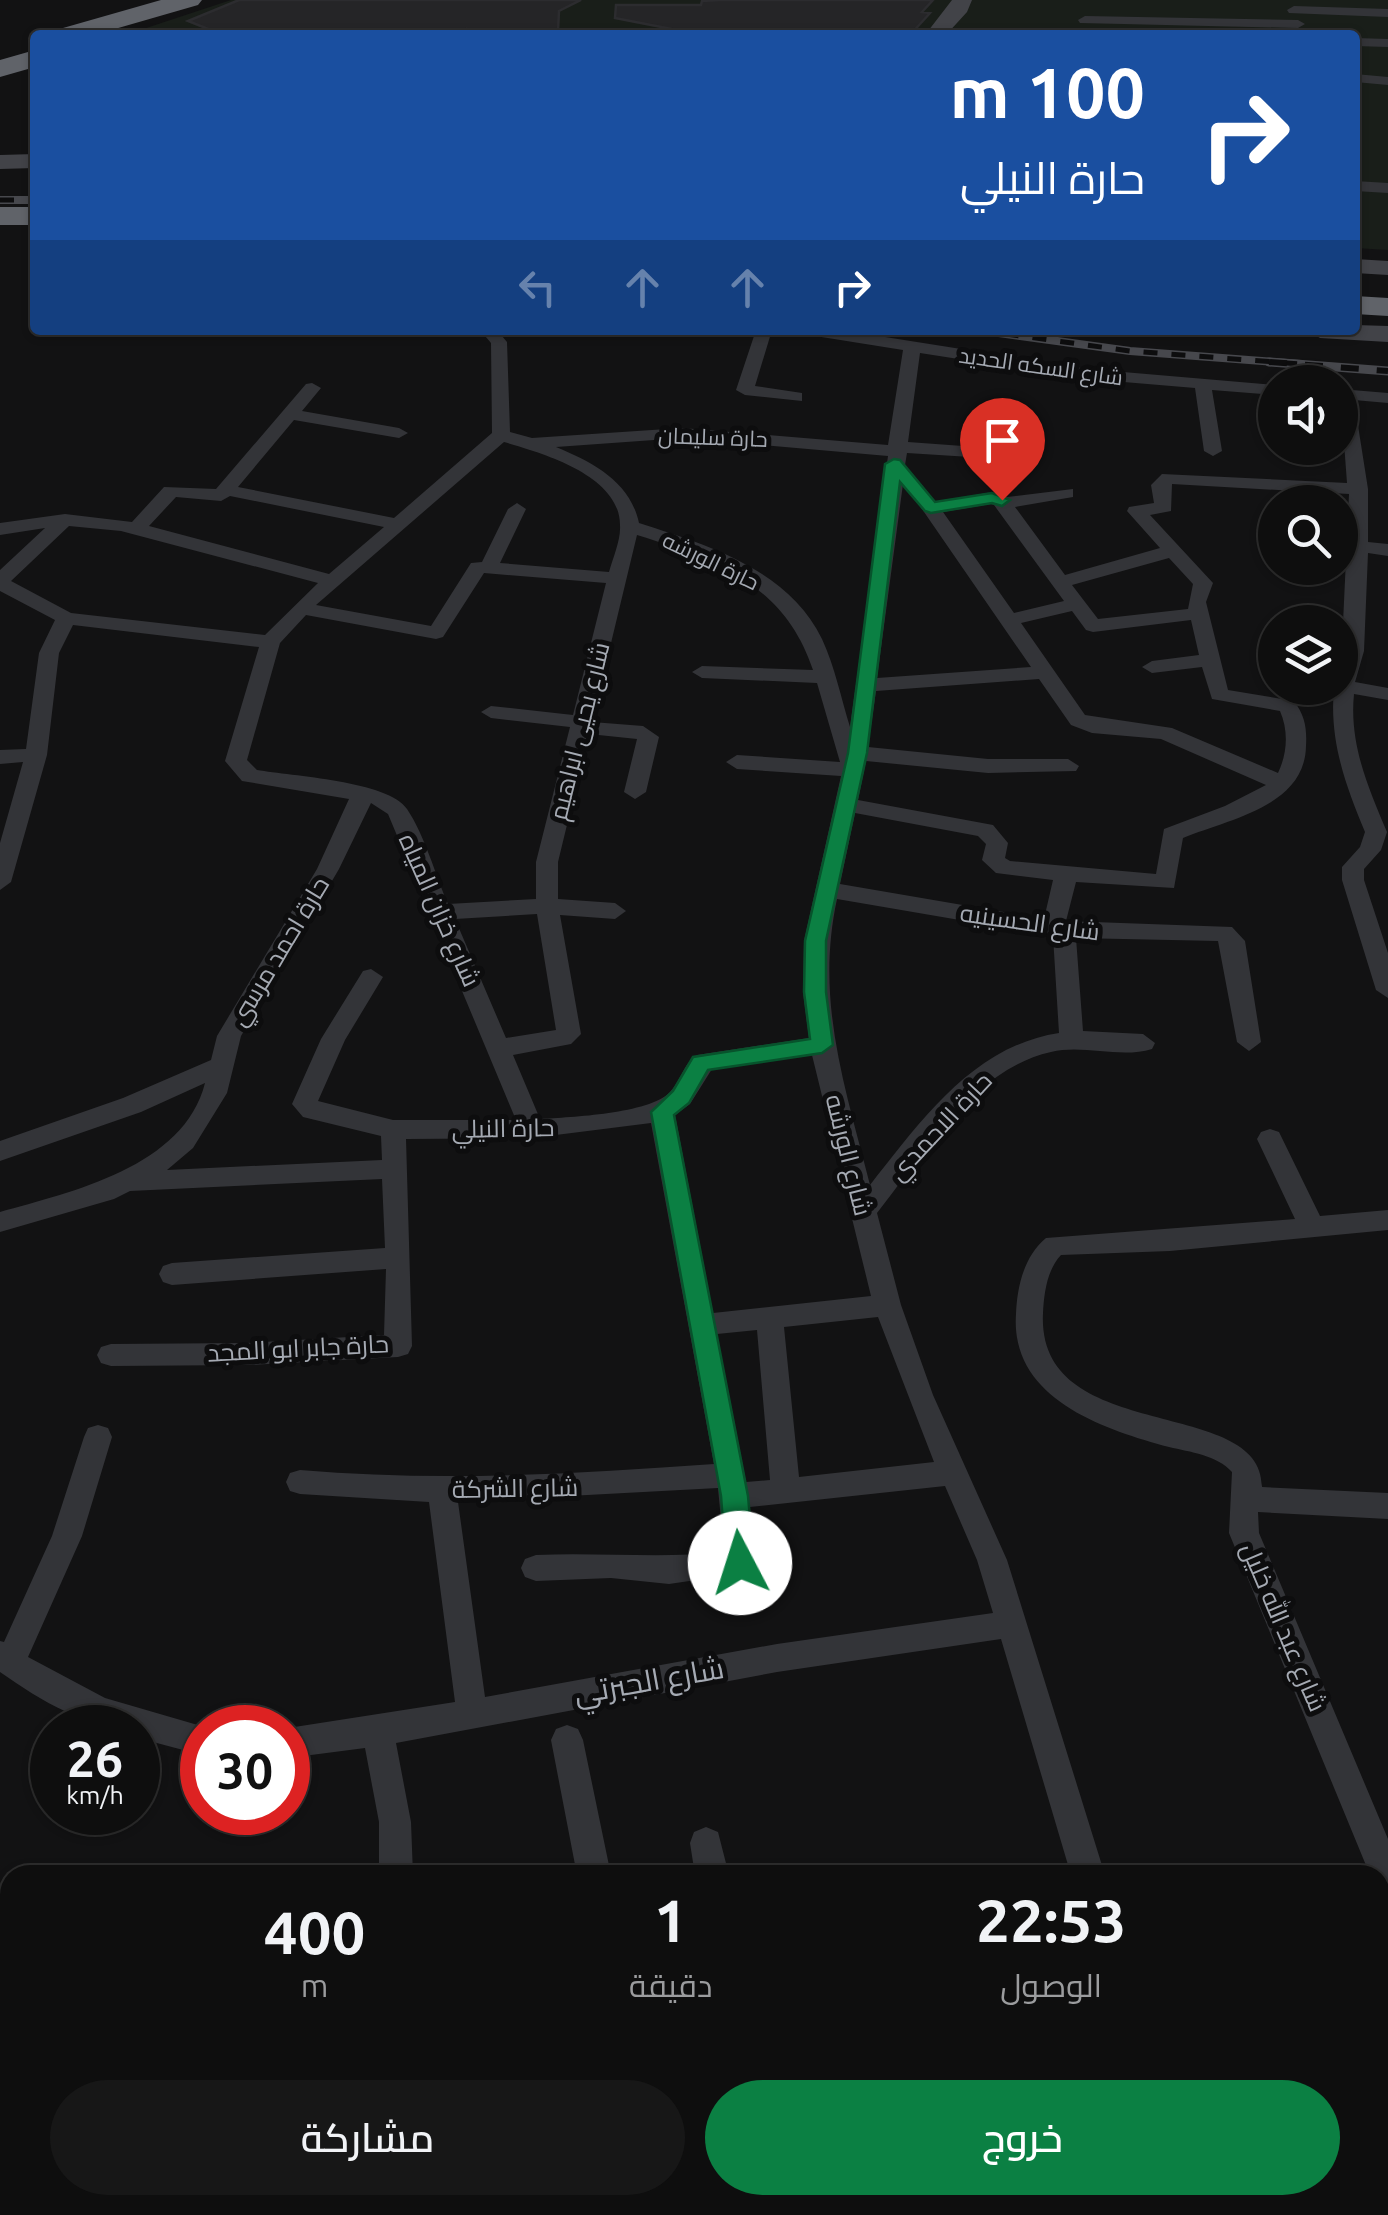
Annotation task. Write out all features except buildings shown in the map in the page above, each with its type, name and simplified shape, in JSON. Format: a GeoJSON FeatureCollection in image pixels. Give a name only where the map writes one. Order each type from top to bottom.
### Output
{"type":"FeatureCollection","features":[{"type":"Feature","properties":{"kind":"highway"},"geometry":{"type":"LineString","coordinates":[[83,30],[190,0]]}},
{"type":"Feature","properties":{"kind":"highway"},"geometry":{"type":"LineString","coordinates":[[127,30],[220,2]]}},
{"type":"Feature","properties":{"kind":"highway"},"geometry":{"type":"LineString","coordinates":[[0,53],[30,44]]}},
{"type":"Feature","properties":{"kind":"highway"},"geometry":{"type":"LineString","coordinates":[[0,68],[30,59]]}},
{"type":"Feature","properties":{"kind":"highway"},"geometry":{"type":"LineString","coordinates":[[0,216],[30,216]]}},
{"type":"Feature","properties":{"kind":"highway"},"geometry":{"type":"LineString","coordinates":[[0,234],[30,234]]}},
{"type":"Feature","properties":{"kind":"highway"},"geometry":{"type":"LineString","coordinates":[[1360,286],[1388,288]]}},
{"type":"Feature","properties":{"kind":"highway"},"geometry":{"type":"LineString","coordinates":[[1360,305],[1388,307]]}},
{"type":"Feature","properties":{"kind":"street"},"geometry":{"type":"LineString","coordinates":[[940,30],[960,8],[962,0]]}},
{"type":"Feature","properties":{"kind":"street"},"geometry":{"type":"LineString","coordinates":[[1090,30],[1082,15],[1296,17],[1388,13]]}},
{"type":"Feature","properties":{"kind":"street"},"geometry":{"type":"LineString","coordinates":[[1360,42],[1388,43]]}},
{"type":"Feature","properties":{"kind":"street"},"geometry":{"type":"LineString","coordinates":[[1360,78],[1388,81]]}},
{"type":"Feature","properties":{"kind":"street"},"geometry":{"type":"LineString","coordinates":[[0,152],[30,152]]}},
{"type":"Feature","properties":{"kind":"street"},"geometry":{"type":"LineString","coordinates":[[0,162],[30,160]]}},
{"type":"Feature","properties":{"kind":"street"},"geometry":{"type":"LineString","coordinates":[[1360,186],[1388,188]]}},
{"type":"Feature","properties":{"kind":"street"},"geometry":{"type":"LineString","coordinates":[[1360,266],[1388,268]]}},
{"type":"Feature","properties":{"kind":"street"},"geometry":{"type":"LineString","coordinates":[[1360,332],[1388,334]]}},
{"type":"Feature","properties":{"kind":"street"},"geometry":{"type":"LineString","coordinates":[[493,335],[499,342],[501,435],[530,443],[581,466],[604,482],[624,502],[630,526]]}},
{"type":"Feature","properties":{"kind":"street"},"geometry":{"type":"LineString","coordinates":[[762,335],[745,390],[796,397]]}},
{"type":"Feature","properties":{"kind":"street","name":"شارع السكه الحديد"},"geometry":{"type":"LineString","coordinates":[[839,335],[1088,374],[1258,389]]}},
{"type":"Feature","properties":{"kind":"street","name":"شارع الورشه"},"geometry":{"type":"LineString","coordinates":[[912,347],[856,762],[816,941],[815,992],[822,1045],[887,1306],[951,1472],[992,1560],[1085,1865]]}},
{"type":"Feature","properties":{"kind":"street"},"geometry":{"type":"LineString","coordinates":[[1204,385],[1213,451]]}},
{"type":"Feature","properties":{"kind":"street"},"geometry":{"type":"LineString","coordinates":[[137,528],[172,491],[218,496],[312,388]]}},
{"type":"Feature","properties":{"kind":"street"},"geometry":{"type":"LineString","coordinates":[[1358,396],[1388,398]]}},
{"type":"Feature","properties":{"kind":"street"},"geometry":{"type":"LineString","coordinates":[[290,414],[399,432]]}},
{"type":"Feature","properties":{"kind":"street","name":"حارة سليمان"},"geometry":{"type":"LineString","coordinates":[[530,443],[682,433],[895,454],[1032,456]]}},
{"type":"Feature","properties":{"kind":"street","name":"شارع خزان المياه"},"geometry":{"type":"LineString","coordinates":[[501,435],[301,608],[270,642],[238,751],[241,770],[264,780],[377,796],[397,810],[501,1048],[532,1129]]}},
{"type":"Feature","properties":{"kind":"street"},"geometry":{"type":"LineString","coordinates":[[895,454],[1084,724],[1144,728],[1175,736],[1281,784]]}},
{"type":"Feature","properties":{"kind":"street"},"geometry":{"type":"LineString","coordinates":[[1355,465],[1359,488],[1356,605]]}},
{"type":"Feature","properties":{"kind":"street"},"geometry":{"type":"LineString","coordinates":[[847,805],[985,830],[997,843],[993,860],[999,866],[1166,882],[1172,834],[1259,801],[1290,772],[1298,744],[1291,709],[1281,703],[1219,695],[1196,598],[1203,584],[1136,513],[1164,507],[1160,484],[1176,478],[1359,488]]}},
{"type":"Feature","properties":{"kind":"street"},"geometry":{"type":"LineString","coordinates":[[225,490],[398,524]]}},
{"type":"Feature","properties":{"kind":"street"},"geometry":{"type":"LineString","coordinates":[[931,508],[992,498],[1004,503],[1066,493]]}},
{"type":"Feature","properties":{"kind":"street"},"geometry":{"type":"LineString","coordinates":[[1004,503],[1088,621],[1100,627],[1200,613]]}},
{"type":"Feature","properties":{"kind":"street"},"geometry":{"type":"LineString","coordinates":[[488,568],[516,509]]}},
{"type":"Feature","properties":{"kind":"street"},"geometry":{"type":"LineString","coordinates":[[65,520],[0,582],[66,618],[270,642]]}},
{"type":"Feature","properties":{"kind":"street"},"geometry":{"type":"LineString","coordinates":[[0,528],[65,520],[137,528],[332,581]]}},
{"type":"Feature","properties":{"kind":"street","name":"شارع يحيى ابراهيم"},"geometry":{"type":"LineString","coordinates":[[501,1048],[569,1034],[547,906],[546,862],[630,526]]}},
{"type":"Feature","properties":{"kind":"street","name":"حارة الورشه"},"geometry":{"type":"LineString","coordinates":[[630,526],[712,557],[782,599],[812,640],[837,729],[856,762]]}},
{"type":"Feature","properties":{"kind":"street"},"geometry":{"type":"LineString","coordinates":[[1359,546],[1388,550]]}},
{"type":"Feature","properties":{"kind":"street"},"geometry":{"type":"LineString","coordinates":[[1060,582],[1172,551]]}},
{"type":"Feature","properties":{"kind":"street"},"geometry":{"type":"LineString","coordinates":[[301,608],[436,634],[476,568],[617,578]]}},
{"type":"Feature","properties":{"kind":"street"},"geometry":{"type":"LineString","coordinates":[[1008,620],[1076,604]]}},
{"type":"Feature","properties":{"kind":"street"},"geometry":{"type":"LineString","coordinates":[[0,882],[36,755],[45,672],[55,636],[66,618]]}},
{"type":"Feature","properties":{"kind":"street"},"geometry":{"type":"LineString","coordinates":[[1152,667],[1210,660]]}},
{"type":"Feature","properties":{"kind":"street"},"geometry":{"type":"LineString","coordinates":[[702,672],[823,677]]}},
{"type":"Feature","properties":{"kind":"street"},"geometry":{"type":"LineString","coordinates":[[866,685],[1046,672]]}},
{"type":"Feature","properties":{"kind":"street"},"geometry":{"type":"LineString","coordinates":[[1358,689],[1388,694]]}},
{"type":"Feature","properties":{"kind":"street"},"geometry":{"type":"LineString","coordinates":[[1340,705],[1343,738],[1353,777],[1376,832],[1370,850],[1353,867],[1353,880],[1388,990]]}},
{"type":"Feature","properties":{"kind":"street"},"geometry":{"type":"LineString","coordinates":[[490,712],[644,734],[648,737],[635,792]]}},
{"type":"Feature","properties":{"kind":"street"},"geometry":{"type":"LineString","coordinates":[[0,757],[36,755]]}},
{"type":"Feature","properties":{"kind":"street"},"geometry":{"type":"LineString","coordinates":[[738,762],[1068,766]]}},
{"type":"Feature","properties":{"kind":"street","name":"حارة احمد مرسي"},"geometry":{"type":"LineString","coordinates":[[0,1222],[65,1206],[129,1182],[184,1141],[215,1093],[229,1036],[328,869],[362,794]]}},
{"type":"Feature","properties":{"kind":"street"},"geometry":{"type":"LineString","coordinates":[[1066,875],[1058,928],[1072,1040]]}},
{"type":"Feature","properties":{"kind":"street","name":"شارع الحسينيه"},"geometry":{"type":"LineString","coordinates":[[825,889],[1058,928],[1131,934],[1216,931],[1234,940],[1249,1042]]}},
{"type":"Feature","properties":{"kind":"street"},"geometry":{"type":"LineString","coordinates":[[441,912],[547,906],[616,911]]}},
{"type":"Feature","properties":{"kind":"street","name":"حارة النيلي"},"geometry":{"type":"LineString","coordinates":[[371,978],[333,1039],[304,1104],[312,1110],[394,1129],[532,1129],[662,1112]]}},
{"type":"Feature","properties":{"kind":"street","name":"حارة الاحمدي"},"geometry":{"type":"LineString","coordinates":[[864,1211],[931,1130],[988,1070],[1015,1054],[1047,1043],[1143,1043]]}},
{"type":"Feature","properties":{"kind":"street"},"geometry":{"type":"LineString","coordinates":[[536,1568],[612,1565],[669,1571],[740,1563],[732,1486],[662,1112],[681,1097],[701,1063],[822,1045]]}},
{"type":"Feature","properties":{"kind":"street"},"geometry":{"type":"LineString","coordinates":[[0,1152],[132,1105],[224,1064]]}},
{"type":"Feature","properties":{"kind":"street"},"geometry":{"type":"LineString","coordinates":[[172,1274],[399,1258],[394,1129]]}},
{"type":"Feature","properties":{"kind":"street"},"geometry":{"type":"LineString","coordinates":[[1270,1138],[1311,1224]]}},
{"type":"Feature","properties":{"kind":"street"},"geometry":{"type":"LineString","coordinates":[[129,1182],[395,1169]]}},
{"type":"Feature","properties":{"kind":"street","name":"شارع عبد الله خليل"},"geometry":{"type":"LineString","coordinates":[[1383,1865],[1244,1533],[1241,1516],[1250,1482],[1238,1456],[1124,1422],[1084,1406],[1060,1390],[1042,1370],[1030,1343],[1026,1314],[1039,1262],[1055,1245],[1170,1241],[1311,1224],[1388,1220]]}},
{"type":"Feature","properties":{"kind":"street","name":"حارة جابر ابو المجد"},"geometry":{"type":"LineString","coordinates":[[111,1355],[392,1348],[400,1342],[399,1258]]}},
{"type":"Feature","properties":{"kind":"street"},"geometry":{"type":"LineString","coordinates":[[701,1325],[887,1306]]}},
{"type":"Feature","properties":{"kind":"street"},"geometry":{"type":"LineString","coordinates":[[769,1318],[786,1490]]}},
{"type":"Feature","properties":{"kind":"street"},"geometry":{"type":"LineString","coordinates":[[98,1437],[66,1536],[5,1658],[69,1700],[139,1727],[180,1735]]}},
{"type":"Feature","properties":{"kind":"street","name":"شارع الشركة"},"geometry":{"type":"LineString","coordinates":[[300,1482],[442,1490],[732,1486],[786,1490],[951,1472]]}},
{"type":"Feature","properties":{"kind":"street"},"geometry":{"type":"LineString","coordinates":[[442,1490],[472,1713]]}},
{"type":"Feature","properties":{"kind":"street"},"geometry":{"type":"LineString","coordinates":[[1245,1498],[1388,1506]]}},
{"type":"Feature","properties":{"kind":"street","name":"شارع الجبرتي"},"geometry":{"type":"LineString","coordinates":[[310,1741],[776,1658],[1012,1624]]}},
{"type":"Feature","properties":{"kind":"street"},"geometry":{"type":"LineString","coordinates":[[378,1731],[395,1822],[396,1865]]}},
{"type":"Feature","properties":{"kind":"street"},"geometry":{"type":"LineString","coordinates":[[567,1740],[592,1865]]}},
{"type":"Feature","properties":{"kind":"shaded area"},"geometry":{"type":"Polygon","coordinates":[[[231,0],[1388,0],[1388,250],[1360,248],[1360,30],[140,30],[231,0]]]}},
{"type":"Feature","properties":{"kind":"railway"},"geometry":{"type":"LineString","coordinates":[[0,200],[30,200]]}},
{"type":"Feature","properties":{"kind":"railway"},"geometry":{"type":"LineString","coordinates":[[1013,335],[1130,351],[1301,364]]}},
{"type":"Feature","properties":{"kind":"railway"},"geometry":{"type":"LineString","coordinates":[[1269,362],[1388,371]]}},
{"type":"Feature","properties":{"kind":"route"},"geometry":{"type":"LineString","coordinates":[[740,1563],[734,1496],[662,1112],[681,1097],[701,1063],[822,1045],[815,992],[816,941],[858,753],[894,464],[931,508],[992,498],[1002,500]]}}]}
